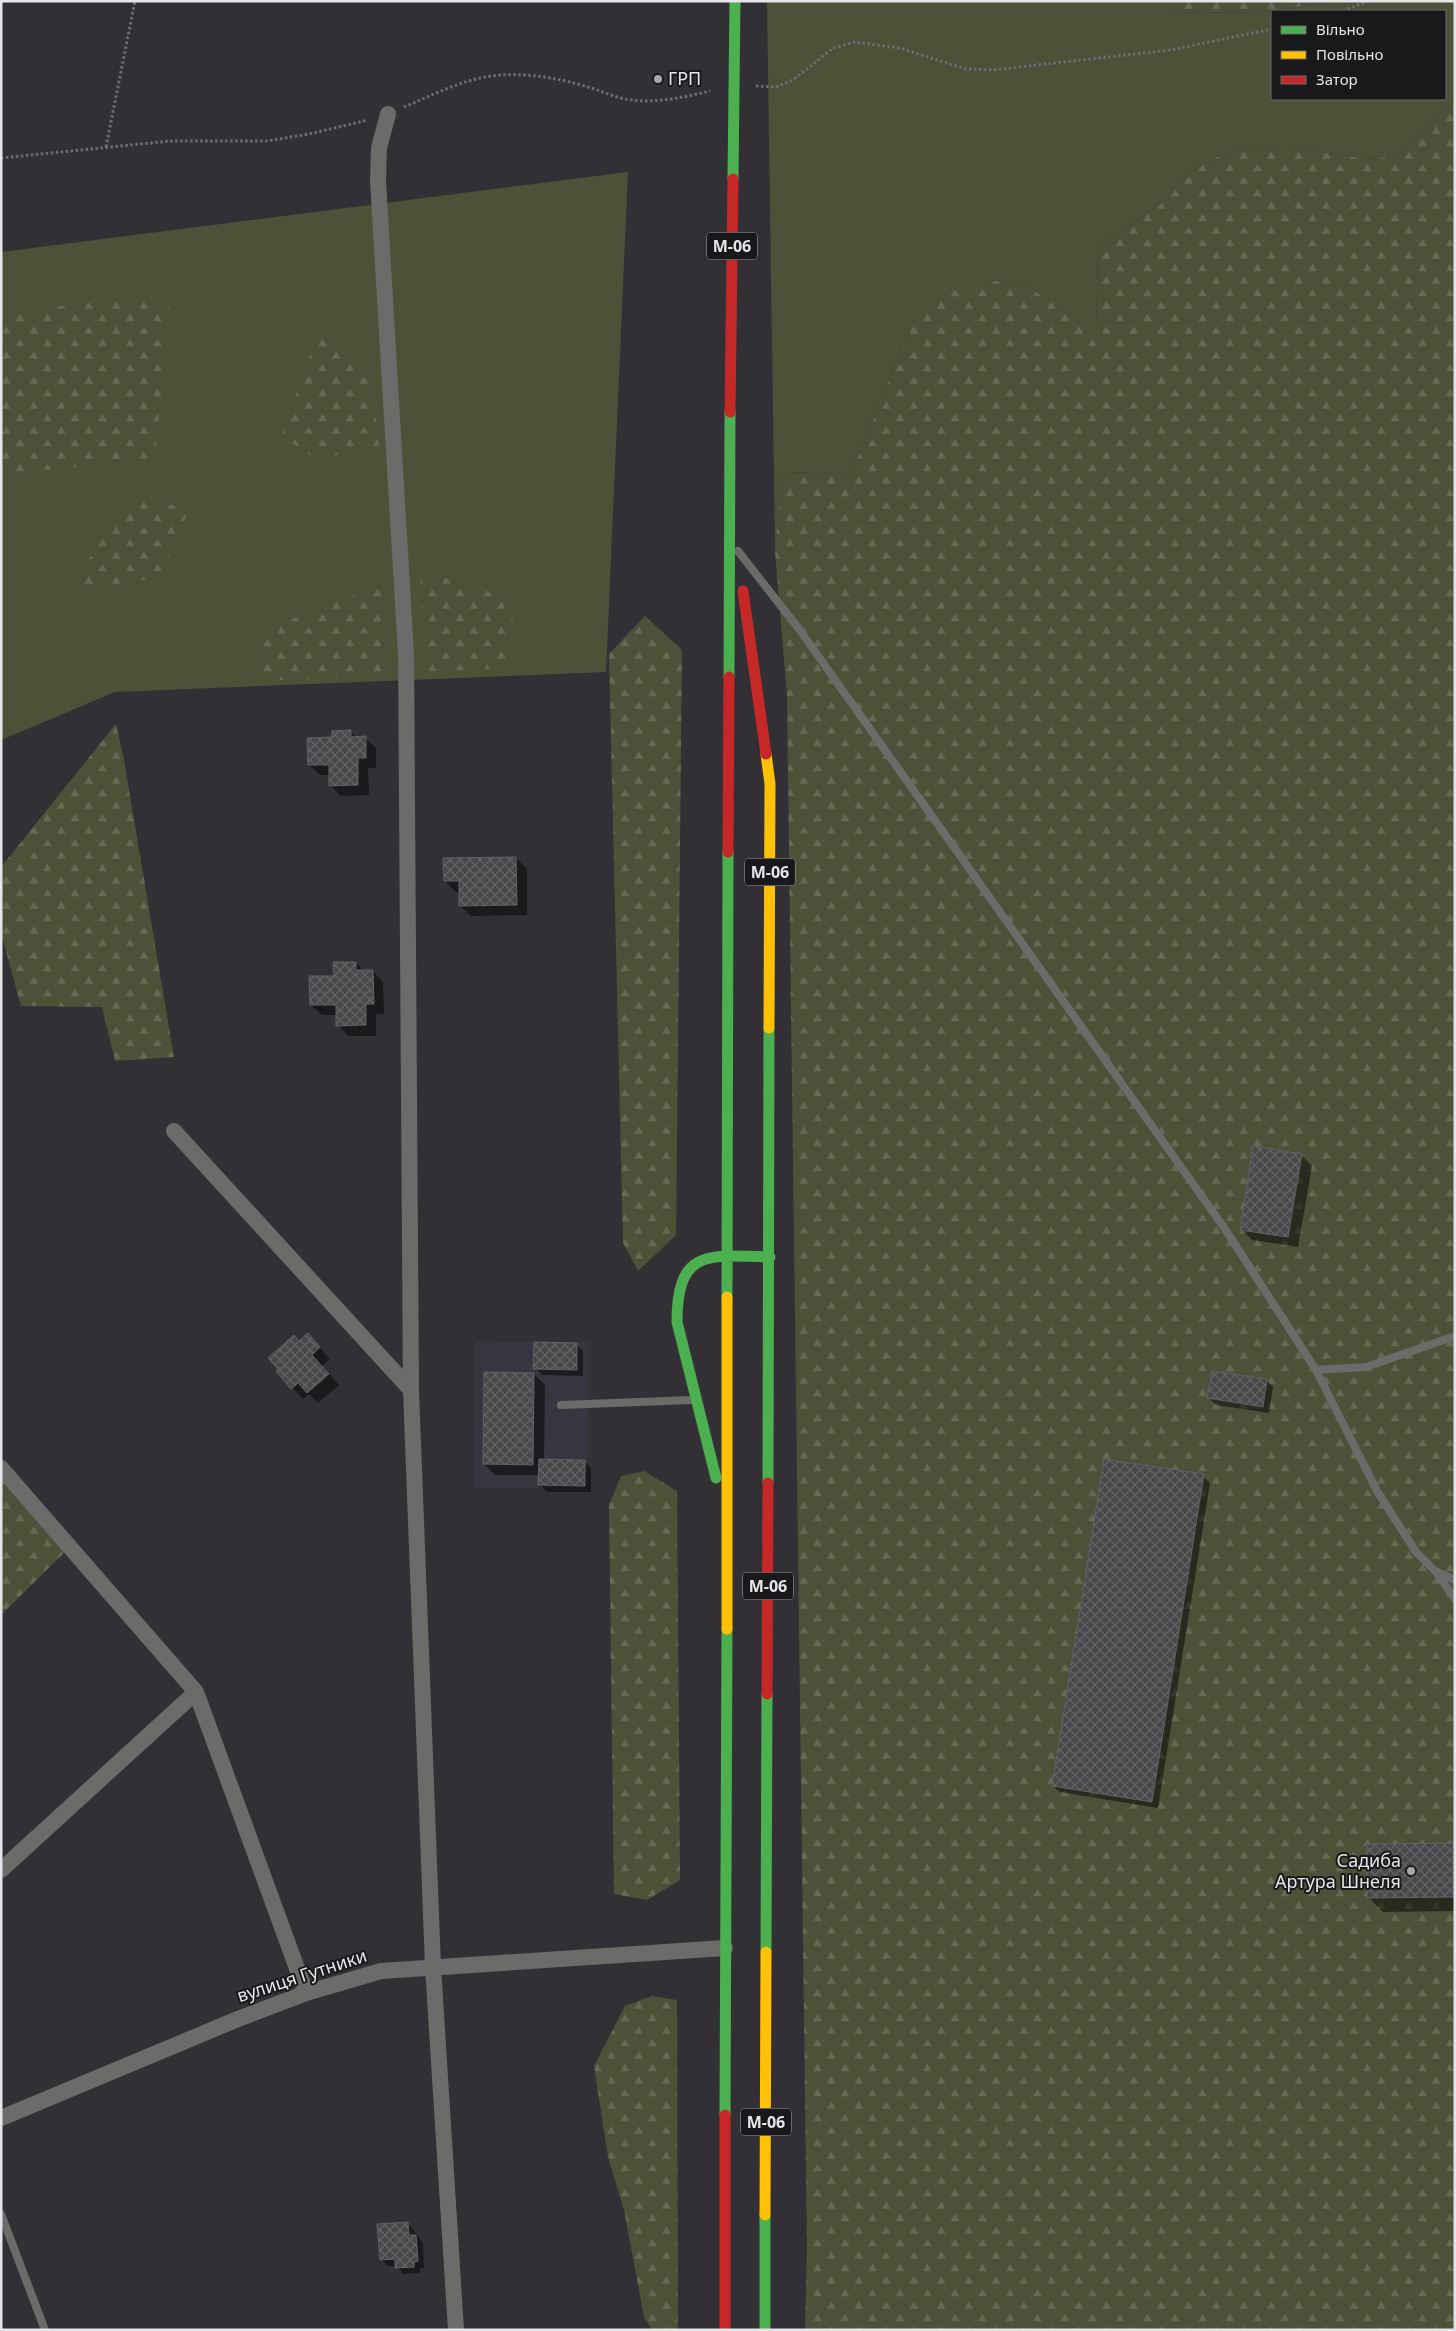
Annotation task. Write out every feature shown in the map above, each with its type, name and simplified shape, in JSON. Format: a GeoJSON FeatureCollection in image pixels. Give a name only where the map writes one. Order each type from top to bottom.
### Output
{"type":"FeatureCollection","features":[{"type":"Feature","properties":{"kind":"highway","name":"М-06"},"geometry":{"type":"LineString","coordinates":[[725,2330],[729,490],[735,1]]}},
{"type":"Feature","properties":{"kind":"highway","name":"М-06"},"geometry":{"type":"LineString","coordinates":[[729,490],[770,784],[766,2330]]}},
{"type":"Feature","properties":{"kind":"highway"},"geometry":{"type":"LineString","coordinates":[[726,1515],[677,1322],[675,1300],[678,1282],[686,1270],[703,1259],[728,1256],[770,1257]]}},
{"type":"Feature","properties":{"kind":"street"},"geometry":{"type":"LineString","coordinates":[[388,114],[379,148],[378,181],[406,654],[411,1390],[433,1967],[456,2330]]}},
{"type":"Feature","properties":{"kind":"street"},"geometry":{"type":"LineString","coordinates":[[174,1131],[411,1390]]}},
{"type":"Feature","properties":{"kind":"street"},"geometry":{"type":"LineString","coordinates":[[1,1468],[196,1692],[306,1993]]}},
{"type":"Feature","properties":{"kind":"street"},"geometry":{"type":"LineString","coordinates":[[1,1870],[196,1692]]}},
{"type":"Feature","properties":{"kind":"street","name":"вулиця Гутники"},"geometry":{"type":"LineString","coordinates":[[1,2118],[238,2019],[306,1993],[381,1971],[725,1948]]}},
{"type":"Feature","properties":{"kind":"lane"},"geometry":{"type":"LineString","coordinates":[[738,551],[799,629],[1225,1229],[1316,1370],[1377,1491],[1416,1552],[1435,1570],[1455,1599]]}},
{"type":"Feature","properties":{"kind":"lane"},"geometry":{"type":"LineString","coordinates":[[1316,1370],[1366,1367],[1455,1336]]}},
{"type":"Feature","properties":{"kind":"lane"},"geometry":{"type":"LineString","coordinates":[[561,1405],[696,1400]]}},
{"type":"Feature","properties":{"kind":"lane"},"geometry":{"type":"LineString","coordinates":[[1435,1570],[1455,1580]]}},
{"type":"Feature","properties":{"kind":"lane"},"geometry":{"type":"LineString","coordinates":[[1,2214],[45,2330]]}},
{"type":"Feature","properties":{"kind":"path"},"geometry":{"type":"LineString","coordinates":[[106,147],[135,1]]}},
{"type":"Feature","properties":{"kind":"path"},"geometry":{"type":"LineString","coordinates":[[1346,10],[1368,1]]}},
{"type":"Feature","properties":{"kind":"path"},"geometry":{"type":"LineString","coordinates":[[735,86],[776,87],[794,80],[833,48],[855,42],[900,48],[966,69],[993,70],[1170,50],[1271,29]]}},
{"type":"Feature","properties":{"kind":"shaded area"},"geometry":{"type":"Polygon","coordinates":[[[475,1341],[589,1342],[587,1489],[474,1488],[475,1341]]]}},
{"type":"Feature","properties":{"kind":"green space"},"geometry":{"type":"Polygon","coordinates":[[[767,1],[1167,1],[1177,13],[1271,11],[1271,100],[1446,100],[1446,10],[1279,10],[1335,1],[1455,1],[1455,101],[1403,151],[1374,160],[1281,146],[1249,148],[1217,157],[1187,174],[1169,198],[1098,247],[1096,336],[1025,284],[997,281],[971,288],[910,328],[851,474],[781,472],[775,551],[767,1]]]}},
{"type":"Feature","properties":{"kind":"green space"},"geometry":{"type":"Polygon","coordinates":[[[1167,1],[1335,1],[1267,12],[1177,13],[1167,1]]]}},
{"type":"Feature","properties":{"kind":"green space"},"geometry":{"type":"Polygon","coordinates":[[[1455,101],[1455,2330],[805,2330],[807,2249],[787,696],[775,551],[781,472],[851,474],[910,328],[936,295],[997,281],[1025,284],[1096,335],[1098,247],[1169,198],[1187,174],[1217,157],[1249,148],[1281,146],[1374,160],[1403,151],[1455,101]]]}},
{"type":"Feature","properties":{"kind":"green space"},"geometry":{"type":"Polygon","coordinates":[[[628,172],[606,672],[115,692],[1,740],[1,252],[628,172]]]}},
{"type":"Feature","properties":{"kind":"green space"},"geometry":{"type":"Polygon","coordinates":[[[170,295],[155,461],[5,473],[1,471],[1,312],[170,295]]]}},
{"type":"Feature","properties":{"kind":"green space"},"geometry":{"type":"Polygon","coordinates":[[[317,335],[372,372],[379,449],[315,458],[281,436],[317,335]]]}},
{"type":"Feature","properties":{"kind":"green space"},"geometry":{"type":"Polygon","coordinates":[[[132,496],[189,509],[160,578],[67,591],[132,496]]]}},
{"type":"Feature","properties":{"kind":"green space"},"geometry":{"type":"Polygon","coordinates":[[[420,570],[515,600],[507,668],[423,672],[420,570]]]}},
{"type":"Feature","properties":{"kind":"green space"},"geometry":{"type":"Polygon","coordinates":[[[381,584],[381,677],[257,681],[261,631],[381,584]]]}},
{"type":"Feature","properties":{"kind":"green space"},"geometry":{"type":"Polygon","coordinates":[[[645,616],[682,650],[676,1235],[638,1271],[623,1243],[609,654],[645,616]]]}},
{"type":"Feature","properties":{"kind":"green space"},"geometry":{"type":"Polygon","coordinates":[[[116,724],[124,760],[174,1057],[115,1061],[102,1007],[21,1006],[1,933],[1,867],[116,724]]]}},
{"type":"Feature","properties":{"kind":"green space"},"geometry":{"type":"Polygon","coordinates":[[[644,1471],[677,1491],[680,1880],[647,1900],[614,1894],[609,1505],[621,1476],[644,1471]]]}},
{"type":"Feature","properties":{"kind":"green space"},"geometry":{"type":"Polygon","coordinates":[[[1,1476],[66,1551],[1,1615],[1,1476]]]}},
{"type":"Feature","properties":{"kind":"green space"},"geometry":{"type":"Polygon","coordinates":[[[652,1996],[677,2000],[678,2330],[652,2330],[644,2317],[624,2210],[608,2157],[594,2066],[625,2006],[652,1996]]]}},
{"type":"Feature","properties":{"kind":"building"},"geometry":{"type":"Polygon","coordinates":[[[351,730],[351,737],[366,736],[366,758],[358,758],[358,785],[329,786],[329,765],[308,765],[307,738],[332,737],[332,731],[351,730]]]}},
{"type":"Feature","properties":{"kind":"building"},"geometry":{"type":"Polygon","coordinates":[[[516,857],[517,905],[459,906],[459,881],[444,881],[443,858],[516,857]]]}},
{"type":"Feature","properties":{"kind":"building"},"geometry":{"type":"Polygon","coordinates":[[[333,962],[356,962],[356,970],[373,970],[374,1004],[366,1004],[366,1025],[336,1026],[336,1005],[310,1005],[309,976],[334,976],[333,962]]]}},
{"type":"Feature","properties":{"kind":"building"},"geometry":{"type":"Polygon","coordinates":[[[1253,1146],[1302,1154],[1288,1237],[1240,1230],[1253,1146]]]}},
{"type":"Feature","properties":{"kind":"building"},"geometry":{"type":"Polygon","coordinates":[[[308,1333],[320,1347],[312,1355],[329,1374],[307,1393],[298,1383],[291,1389],[268,1358],[294,1335],[299,1341],[308,1333]]]}},
{"type":"Feature","properties":{"kind":"building"},"geometry":{"type":"Polygon","coordinates":[[[534,1342],[577,1343],[577,1370],[533,1369],[534,1342]]]}},
{"type":"Feature","properties":{"kind":"building"},"geometry":{"type":"Polygon","coordinates":[[[1212,1371],[1267,1379],[1263,1407],[1207,1398],[1212,1371]]]}},
{"type":"Feature","properties":{"kind":"building"},"geometry":{"type":"Polygon","coordinates":[[[484,1372],[534,1373],[533,1465],[483,1464],[484,1372]]]}},
{"type":"Feature","properties":{"kind":"building"},"geometry":{"type":"Polygon","coordinates":[[[539,1459],[585,1460],[585,1486],[538,1485],[539,1459]]]}},
{"type":"Feature","properties":{"kind":"building"},"geometry":{"type":"Polygon","coordinates":[[[1104,1459],[1204,1474],[1152,1802],[1052,1786],[1104,1459]]]}},
{"type":"Feature","properties":{"kind":"building","name":"Садиба Артура Шнеля"},"geometry":{"type":"Polygon","coordinates":[[[1455,1843],[1455,1897],[1367,1898],[1367,1844],[1455,1843]]]}},
{"type":"Feature","properties":{"kind":"building"},"geometry":{"type":"Polygon","coordinates":[[[408,2222],[409,2235],[416,2235],[418,2261],[414,2262],[414,2267],[395,2268],[395,2259],[380,2260],[377,2224],[408,2222]]]}},
{"type":"Feature","properties":{"kind":"traffic: fast"},"geometry":{"type":"LineString","coordinates":[[733,179],[735,1]]}},
{"type":"Feature","properties":{"kind":"traffic: fast"},"geometry":{"type":"LineString","coordinates":[[729,677],[730,412]]}},
{"type":"Feature","properties":{"kind":"traffic: fast"},"geometry":{"type":"LineString","coordinates":[[727,1297],[728,852]]}},
{"type":"Feature","properties":{"kind":"traffic: fast"},"geometry":{"type":"LineString","coordinates":[[768,1483],[769,1028]]}},
{"type":"Feature","properties":{"kind":"traffic: fast"},"geometry":{"type":"LineString","coordinates":[[716,1478],[677,1322],[678,1298],[683,1280],[690,1268],[701,1261],[714,1257],[730,1256],[770,1257]]}},
{"type":"Feature","properties":{"kind":"traffic: fast"},"geometry":{"type":"LineString","coordinates":[[725,2115],[727,1629]]}},
{"type":"Feature","properties":{"kind":"traffic: fast"},"geometry":{"type":"LineString","coordinates":[[766,1952],[767,1694]]}},
{"type":"Feature","properties":{"kind":"traffic: fast"},"geometry":{"type":"LineString","coordinates":[[765,2215],[765,2330]]}},
{"type":"Feature","properties":{"kind":"traffic: slow"},"geometry":{"type":"LineString","coordinates":[[766,754],[770,784],[769,1028]]}},
{"type":"Feature","properties":{"kind":"traffic: slow"},"geometry":{"type":"LineString","coordinates":[[727,1297],[727,1629]]}},
{"type":"Feature","properties":{"kind":"traffic: slow"},"geometry":{"type":"LineString","coordinates":[[765,2215],[766,1952]]}},
{"type":"Feature","properties":{"kind":"traffic: jam"},"geometry":{"type":"LineString","coordinates":[[730,412],[733,179]]}},
{"type":"Feature","properties":{"kind":"traffic: jam"},"geometry":{"type":"LineString","coordinates":[[743,591],[766,754]]}},
{"type":"Feature","properties":{"kind":"traffic: jam"},"geometry":{"type":"LineString","coordinates":[[728,852],[729,677]]}},
{"type":"Feature","properties":{"kind":"traffic: jam"},"geometry":{"type":"LineString","coordinates":[[767,1694],[768,1483]]}},
{"type":"Feature","properties":{"kind":"traffic: jam"},"geometry":{"type":"LineString","coordinates":[[725,2115],[725,2330]]}},
{"type":"Feature","properties":{"kind":"place","name":"ГРП"},"geometry":{"type":"Point","coordinates":[658,79]}},
{"type":"Feature","properties":{"kind":"place","name":"Садиба Артура Шнеля"},"geometry":{"type":"Point","coordinates":[1411,1871]}}]}
